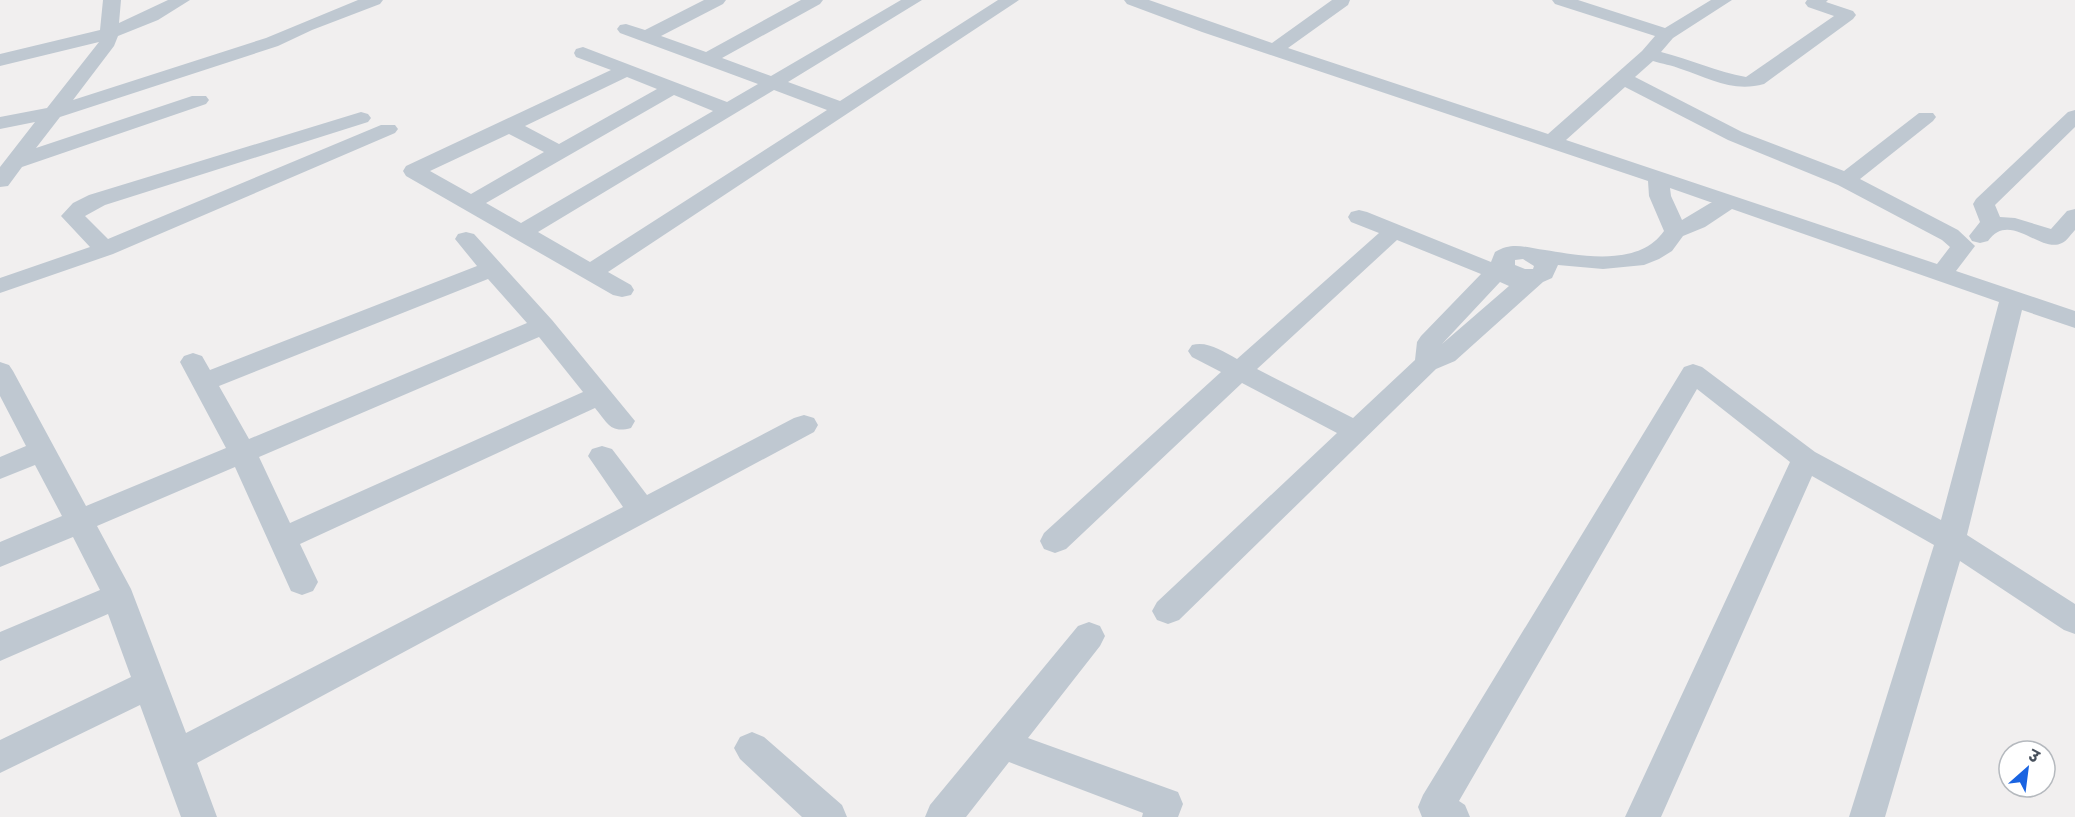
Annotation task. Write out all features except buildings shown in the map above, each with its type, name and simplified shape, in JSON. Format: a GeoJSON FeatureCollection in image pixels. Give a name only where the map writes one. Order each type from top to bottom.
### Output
{"type":"FeatureCollection","features":[{"type":"Feature","properties":{"kind":"street"},"geometry":{"type":"LineString","coordinates":[[0,181],[108,42],[112,0]]}},
{"type":"Feature","properties":{"kind":"street"},"geometry":{"type":"LineString","coordinates":[[0,60],[108,34],[152,16],[181,0]]}},
{"type":"Feature","properties":{"kind":"street"},"geometry":{"type":"LineString","coordinates":[[0,123],[55,112],[272,42],[306,26],[374,0]]}},
{"type":"Feature","properties":{"kind":"street"},"geometry":{"type":"LineString","coordinates":[[622,290],[414,171],[510,126],[717,0]]}},
{"type":"Feature","properties":{"kind":"street"},"geometry":{"type":"LineString","coordinates":[[707,59],[814,0]]}},
{"type":"Feature","properties":{"kind":"street"},"geometry":{"type":"LineString","coordinates":[[591,272],[1011,0]]}},
{"type":"Feature","properties":{"kind":"street"},"geometry":{"type":"LineString","coordinates":[[1133,0],[1274,50],[1729,201],[2075,320]]}},
{"type":"Feature","properties":{"kind":"street"},"geometry":{"type":"LineString","coordinates":[[1166,12],[1188,0]]}},
{"type":"Feature","properties":{"kind":"street"},"geometry":{"type":"LineString","coordinates":[[1561,0],[1667,34]]}},
{"type":"Feature","properties":{"kind":"street"},"geometry":{"type":"LineString","coordinates":[[1649,56],[1686,64],[1737,83],[1757,80],[1847,15],[1814,3],[1819,0]]}},
{"type":"Feature","properties":{"kind":"street"},"geometry":{"type":"LineString","coordinates":[[1274,50],[1342,1]]}},
{"type":"Feature","properties":{"kind":"street"},"geometry":{"type":"LineString","coordinates":[[522,232],[774,83],[901,2]]}},
{"type":"Feature","properties":{"kind":"street"},"geometry":{"type":"LineString","coordinates":[[1689,3],[1715,4]]}},
{"type":"Feature","properties":{"kind":"street"},"geometry":{"type":"LineString","coordinates":[[1551,142],[1649,56],[1667,34],[1715,4]]}},
{"type":"Feature","properties":{"kind":"street"},"geometry":{"type":"LineString","coordinates":[[626,29],[637,49],[672,88],[729,110]]}},
{"type":"Feature","properties":{"kind":"street"},"geometry":{"type":"LineString","coordinates":[[584,53],[606,62],[637,49],[707,59],[843,109]]}},
{"type":"Feature","properties":{"kind":"street"},"geometry":{"type":"LineString","coordinates":[[1623,78],[1735,136],[1846,180],[1950,235],[1963,246]]}},
{"type":"Feature","properties":{"kind":"street"},"geometry":{"type":"LineString","coordinates":[[471,203],[672,88]]}},
{"type":"Feature","properties":{"kind":"street"},"geometry":{"type":"LineString","coordinates":[[16,162],[199,100]]}},
{"type":"Feature","properties":{"kind":"street"},"geometry":{"type":"LineString","coordinates":[[1992,224],[1984,204],[2075,116]]}},
{"type":"Feature","properties":{"kind":"street"},"geometry":{"type":"LineString","coordinates":[[1846,180],[1926,117]]}},
{"type":"Feature","properties":{"kind":"street"},"geometry":{"type":"LineString","coordinates":[[105,249],[72,216],[81,208],[97,200],[361,118]]}},
{"type":"Feature","properties":{"kind":"street"},"geometry":{"type":"LineString","coordinates":[[510,126],[559,152]]}},
{"type":"Feature","properties":{"kind":"street"},"geometry":{"type":"LineString","coordinates":[[0,286],[105,249],[198,212],[388,129]]}},
{"type":"Feature","properties":{"kind":"street"},"geometry":{"type":"LineString","coordinates":[[256,151],[274,177]]}},
{"type":"Feature","properties":{"kind":"street"},"geometry":{"type":"LineString","coordinates":[[1659,178],[1660,196],[1675,231]]}},
{"type":"Feature","properties":{"kind":"street"},"geometry":{"type":"LineString","coordinates":[[1359,217],[1500,269],[1532,273],[1646,257],[1665,246],[1675,231],[1697,222],[1729,201]]}},
{"type":"Feature","properties":{"kind":"street"},"geometry":{"type":"LineString","coordinates":[[1941,274],[1963,246],[1978,239],[1982,230],[1992,224],[2010,223],[2065,242],[2075,216]]}},
{"type":"Feature","properties":{"kind":"street"},"geometry":{"type":"LineString","coordinates":[[1055,541],[1395,231]]}},
{"type":"Feature","properties":{"kind":"street"},"geometry":{"type":"LineString","coordinates":[[465,239],[543,326],[621,420]]}},
{"type":"Feature","properties":{"kind":"street"},"geometry":{"type":"LineString","coordinates":[[302,582],[243,453],[198,372],[492,269]]}},
{"type":"Feature","properties":{"kind":"street"},"geometry":{"type":"LineString","coordinates":[[1427,363],[1430,342],[1500,269]]}},
{"type":"Feature","properties":{"kind":"street"},"geometry":{"type":"LineString","coordinates":[[1168,611],[1427,363],[1446,356],[1532,273]]}},
{"type":"Feature","properties":{"kind":"street"},"geometry":{"type":"LineString","coordinates":[[1867,817],[1951,540],[2012,299]]}},
{"type":"Feature","properties":{"kind":"street"},"geometry":{"type":"LineString","coordinates":[[0,555],[543,326]]}},
{"type":"Feature","properties":{"kind":"street"},"geometry":{"type":"LineString","coordinates":[[1201,351],[1356,431]]}},
{"type":"Feature","properties":{"kind":"street"},"geometry":{"type":"LineString","coordinates":[[0,371],[117,596],[198,817]]}},
{"type":"Feature","properties":{"kind":"street"},"geometry":{"type":"LineString","coordinates":[[1439,814],[1693,373],[1805,459],[1951,540],[2075,621]]}},
{"type":"Feature","properties":{"kind":"street"},"geometry":{"type":"LineString","coordinates":[[282,539],[600,395]]}},
{"type":"Feature","properties":{"kind":"street"},"geometry":{"type":"LineString","coordinates":[[176,756],[804,425]]}},
{"type":"Feature","properties":{"kind":"street"},"geometry":{"type":"LineString","coordinates":[[0,469],[42,450]]}},
{"type":"Feature","properties":{"kind":"street"},"geometry":{"type":"LineString","coordinates":[[602,456],[642,510]]}},
{"type":"Feature","properties":{"kind":"street"},"geometry":{"type":"LineString","coordinates":[[1642,817],[1805,459]]}},
{"type":"Feature","properties":{"kind":"street"},"geometry":{"type":"LineString","coordinates":[[0,647],[117,596]]}},
{"type":"Feature","properties":{"kind":"street"},"geometry":{"type":"LineString","coordinates":[[943,817],[1089,636]]}},
{"type":"Feature","properties":{"kind":"street"},"geometry":{"type":"LineString","coordinates":[[0,757],[149,684]]}},
{"type":"Feature","properties":{"kind":"street"},"geometry":{"type":"LineString","coordinates":[[1002,744],[1165,804],[1161,817]]}},
{"type":"Feature","properties":{"kind":"street"},"geometry":{"type":"LineString","coordinates":[[752,748],[829,817]]}}]}
